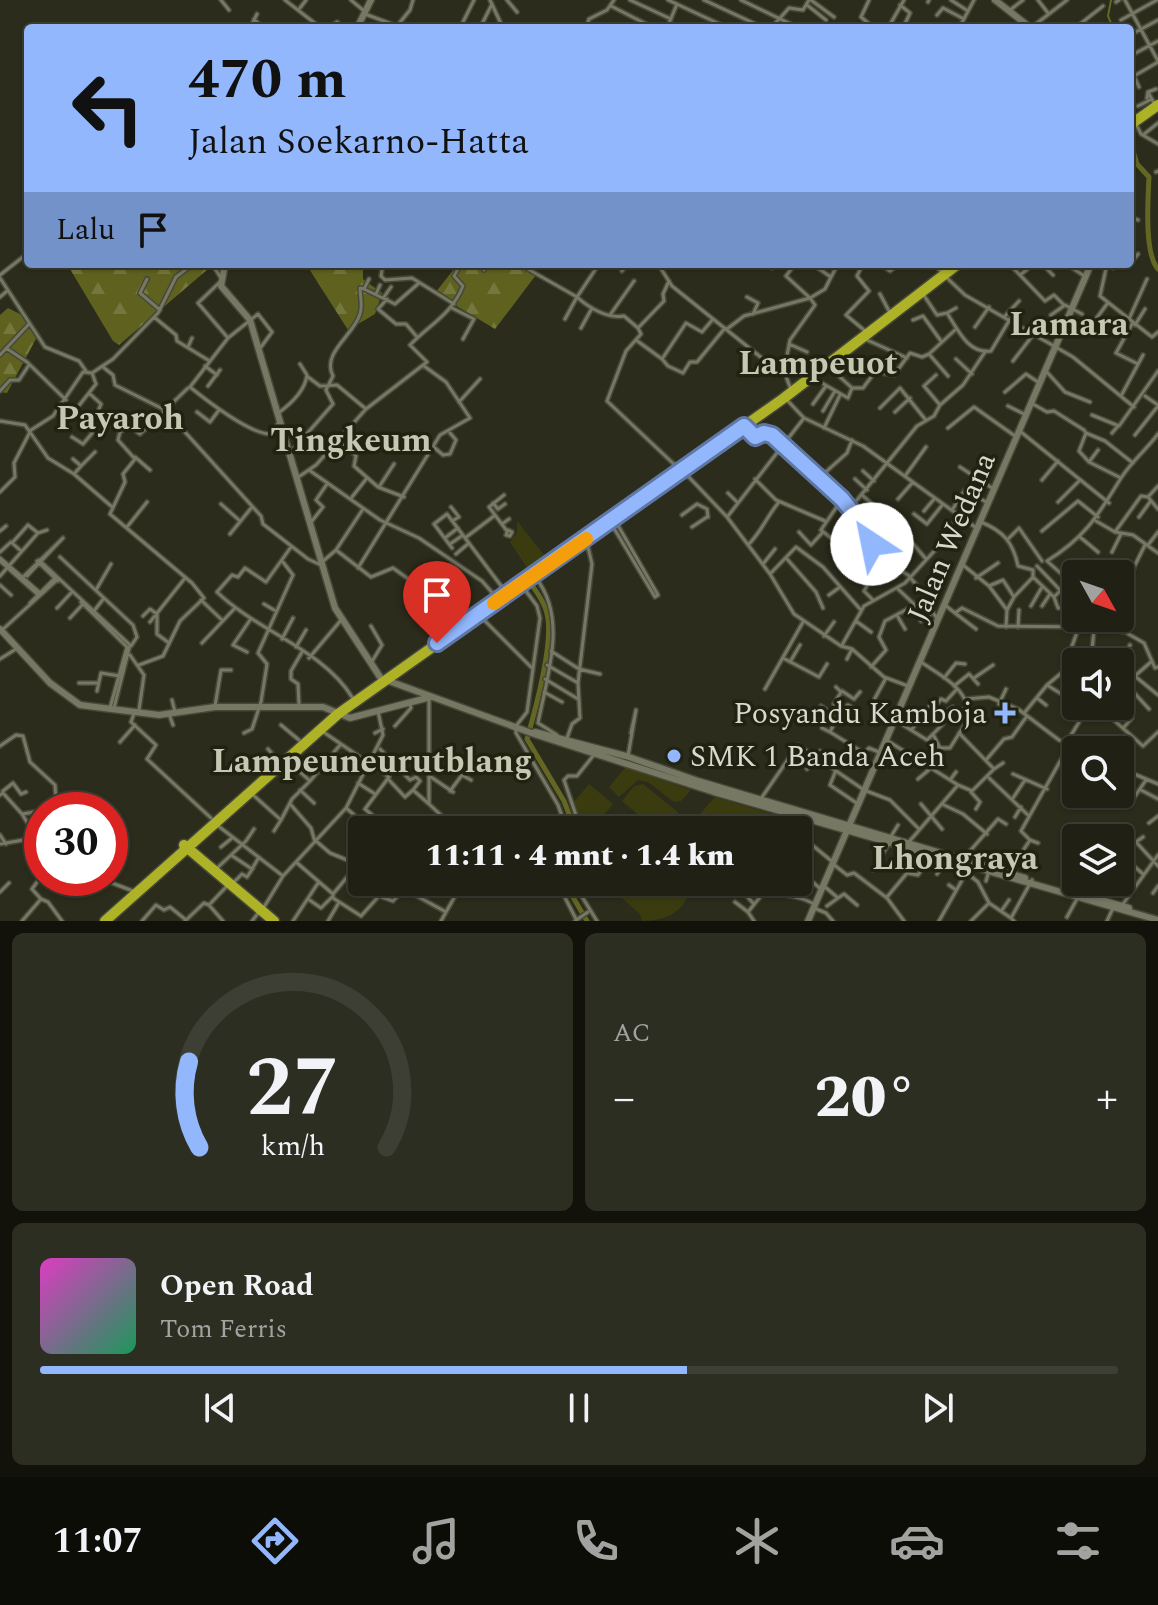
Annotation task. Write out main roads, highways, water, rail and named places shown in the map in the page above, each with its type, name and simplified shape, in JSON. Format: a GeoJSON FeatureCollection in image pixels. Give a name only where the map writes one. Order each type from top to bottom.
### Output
{"type":"FeatureCollection","features":[{"type":"Feature","properties":{"kind":"highway"},"geometry":{"type":"LineString","coordinates":[[1134,128],[1154,104]]}},
{"type":"Feature","properties":{"kind":"highway"},"geometry":{"type":"LineString","coordinates":[[417,655],[749,422],[921,292],[942,268]]}},
{"type":"Feature","properties":{"kind":"highway"},"geometry":{"type":"LineString","coordinates":[[787,392],[826,364],[942,268]]}},
{"type":"Feature","properties":{"kind":"highway"},"geometry":{"type":"LineString","coordinates":[[213,820],[250,792],[299,740],[336,712],[386,680],[497,594],[612,520],[680,470]]}},
{"type":"Feature","properties":{"kind":"highway"},"geometry":{"type":"LineString","coordinates":[[98,921],[282,759],[320,730],[352,697],[386,680]]}},
{"type":"Feature","properties":{"kind":"highway"},"geometry":{"type":"LineString","coordinates":[[183,847],[230,886]]}},
{"type":"Feature","properties":{"kind":"highway"},"geometry":{"type":"LineString","coordinates":[[183,847],[242,896],[257,915],[271,921]]}},
{"type":"Feature","properties":{"kind":"highway"},"geometry":{"type":"LineString","coordinates":[[113,919],[134,892]]}},
{"type":"Feature","properties":{"kind":"main road"},"geometry":{"type":"LineString","coordinates":[[360,24],[371,0]]}},
{"type":"Feature","properties":{"kind":"main road"},"geometry":{"type":"LineString","coordinates":[[995,0],[1025,24]]}},
{"type":"Feature","properties":{"kind":"main road"},"geometry":{"type":"LineString","coordinates":[[224,268],[222,289],[250,320],[322,563],[342,619],[371,663],[386,680],[430,697],[596,753],[627,756],[654,769]]}},
{"type":"Feature","properties":{"kind":"main road","name":"Jalan Wedana"},"geometry":{"type":"LineString","coordinates":[[808,921],[1089,268]]}},
{"type":"Feature","properties":{"kind":"main road"},"geometry":{"type":"LineString","coordinates":[[0,630],[16,649],[73,701],[137,712],[299,706],[336,712],[350,718],[430,697]]}},
{"type":"Feature","properties":{"kind":"main road"},"geometry":{"type":"LineString","coordinates":[[534,732],[567,738],[738,796],[865,834],[908,843],[932,854]]}},
{"type":"Feature","properties":{"kind":"main road"},"geometry":{"type":"LineString","coordinates":[[738,796],[760,800],[803,818],[838,826],[854,815],[865,834]]}},
{"type":"Feature","properties":{"kind":"main road"},"geometry":{"type":"LineString","coordinates":[[838,826],[844,842]]}},
{"type":"Feature","properties":{"kind":"main road"},"geometry":{"type":"LineString","coordinates":[[840,851],[853,839],[865,834]]}},
{"type":"Feature","properties":{"kind":"main road"},"geometry":{"type":"LineString","coordinates":[[890,840],[1062,890]]}},
{"type":"Feature","properties":{"kind":"main road"},"geometry":{"type":"LineString","coordinates":[[948,858],[968,870],[1008,873],[1032,882]]}},
{"type":"Feature","properties":{"kind":"main road"},"geometry":{"type":"LineString","coordinates":[[1082,896],[1158,918]]}},
{"type":"Feature","properties":{"kind":"main road"},"geometry":{"type":"LineString","coordinates":[[1082,896],[1113,908],[1158,918]]}},
{"type":"Feature","properties":{"kind":"waterway"},"geometry":{"type":"LineString","coordinates":[[1111,0],[1108,16],[1111,24]]}},
{"type":"Feature","properties":{"kind":"waterway"},"geometry":{"type":"LineString","coordinates":[[1134,154],[1137,164],[1149,177],[1149,239],[1158,269]]}},
{"type":"Feature","properties":{"kind":"waterway"},"geometry":{"type":"LineString","coordinates":[[528,580],[545,608],[549,631],[542,679],[527,739],[570,816]]}},
{"type":"Feature","properties":{"kind":"waterway"},"geometry":{"type":"LineString","coordinates":[[572,896],[587,921]]}},
{"type":"Feature","properties":{"kind":"place","name":"Posyandu Kamboja"},"geometry":{"type":"Point","coordinates":[1005,713]}},
{"type":"Feature","properties":{"kind":"place","name":"SMK 1 Banda Aceh"},"geometry":{"type":"Point","coordinates":[674,756]}},
{"type":"Feature","properties":{"kind":"district","name":"Lamara"},"geometry":{"type":"Point","coordinates":[1069,323]}},
{"type":"Feature","properties":{"kind":"district","name":"Lampeuot"},"geometry":{"type":"Point","coordinates":[818,362]}},
{"type":"Feature","properties":{"kind":"district","name":"Payaroh"},"geometry":{"type":"Point","coordinates":[120,417]}},
{"type":"Feature","properties":{"kind":"district","name":"Tingkeum"},"geometry":{"type":"Point","coordinates":[351,439]}},
{"type":"Feature","properties":{"kind":"district","name":"Lampeuneurutblang"},"geometry":{"type":"Point","coordinates":[372,760]}},
{"type":"Feature","properties":{"kind":"district","name":"Lhongraya"},"geometry":{"type":"Point","coordinates":[955,857]}}]}
